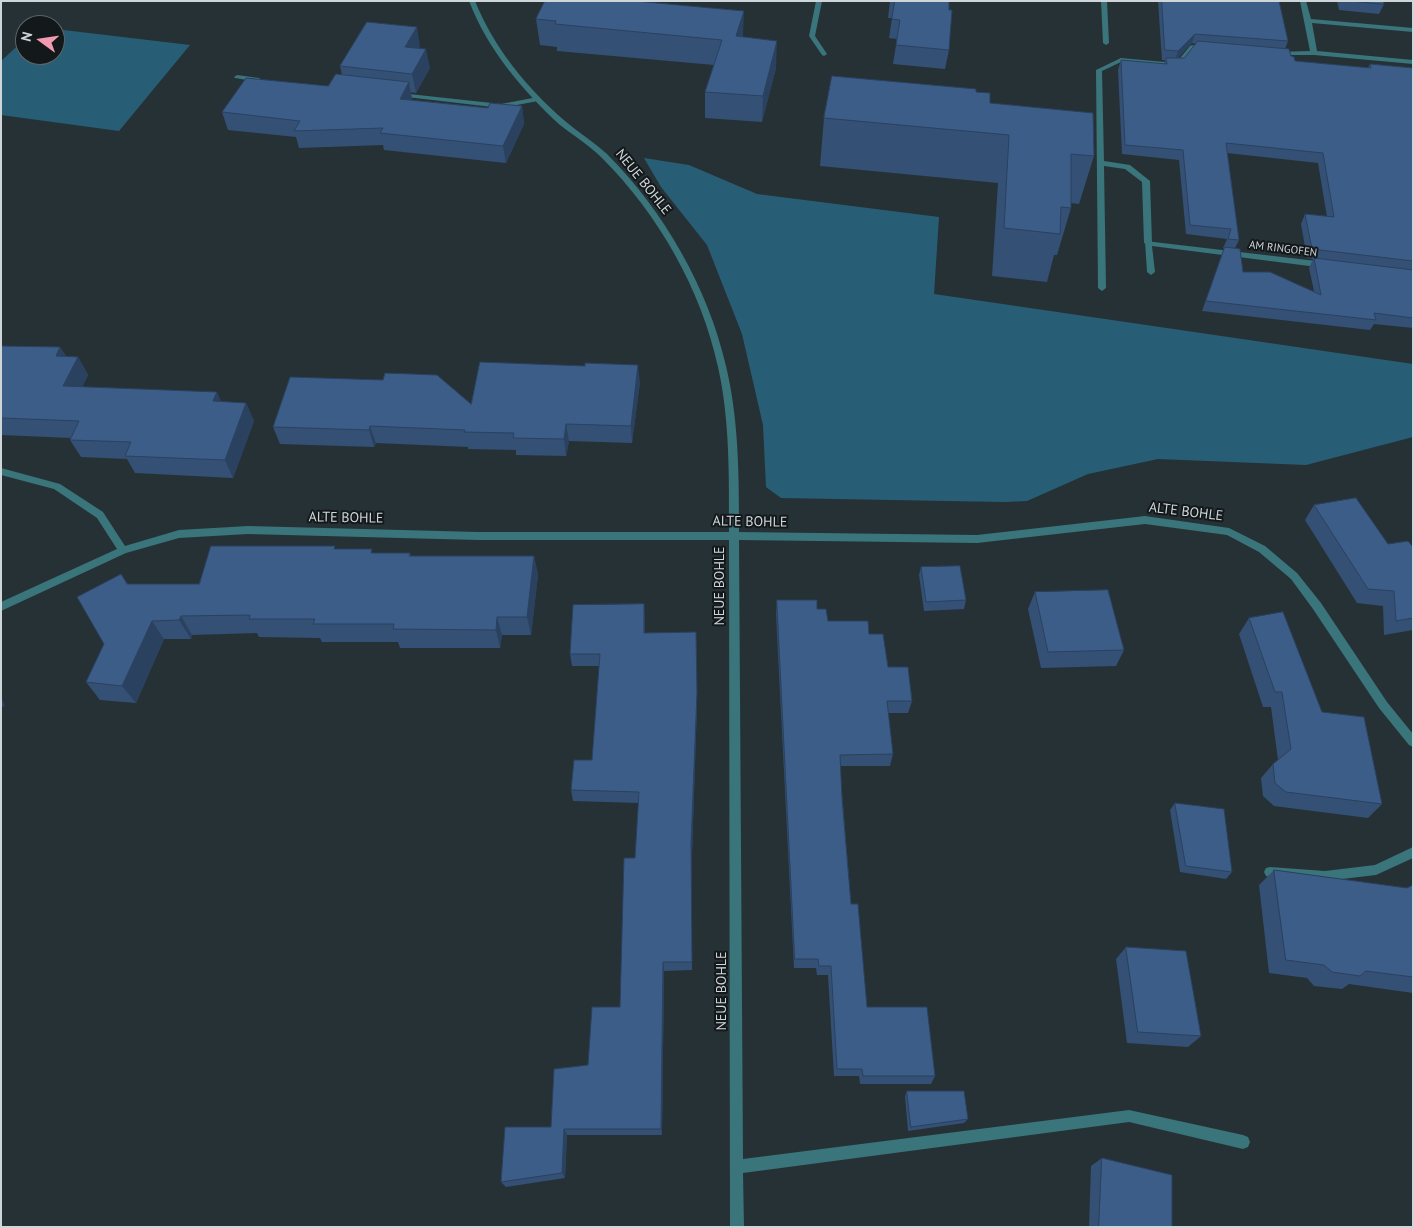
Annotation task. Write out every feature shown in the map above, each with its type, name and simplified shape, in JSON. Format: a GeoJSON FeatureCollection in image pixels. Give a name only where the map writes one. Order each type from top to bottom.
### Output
{"type":"FeatureCollection","features":[{"type":"Feature","properties":{"kind":"street","name":"NEUE BOHLE"},"geometry":{"type":"LineString","coordinates":[[472,1],[475,11],[500,53],[538,99],[565,124],[601,152],[641,197],[675,246],[702,302],[722,367],[734,472],[737,1227]]}},
{"type":"Feature","properties":{"kind":"street"},"geometry":{"type":"LineString","coordinates":[[819,1],[812,36],[824,54]]}},
{"type":"Feature","properties":{"kind":"street"},"geometry":{"type":"LineString","coordinates":[[1104,1],[1106,43]]}},
{"type":"Feature","properties":{"kind":"street"},"geometry":{"type":"LineString","coordinates":[[1303,1],[1314,53]]}},
{"type":"Feature","properties":{"kind":"street"},"geometry":{"type":"LineString","coordinates":[[1308,21],[1413,30]]}},
{"type":"Feature","properties":{"kind":"street"},"geometry":{"type":"LineString","coordinates":[[1102,288],[1099,70],[1120,60],[1178,65],[1192,48],[1212,49]]}},
{"type":"Feature","properties":{"kind":"street"},"geometry":{"type":"LineString","coordinates":[[1271,54],[1314,53],[1413,62]]}},
{"type":"Feature","properties":{"kind":"street"},"geometry":{"type":"LineString","coordinates":[[237,77],[267,80]]}},
{"type":"Feature","properties":{"kind":"street"},"geometry":{"type":"LineString","coordinates":[[394,94],[501,106],[538,99]]}},
{"type":"Feature","properties":{"kind":"street"},"geometry":{"type":"LineString","coordinates":[[1101,163],[1127,167],[1146,182],[1151,272]]}},
{"type":"Feature","properties":{"kind":"street","name":"AM RINGOFEN"},"geometry":{"type":"LineString","coordinates":[[1148,244],[1334,266]]}},
{"type":"Feature","properties":{"kind":"street"},"geometry":{"type":"LineString","coordinates":[[1,471],[57,486],[100,515],[123,550]]}},
{"type":"Feature","properties":{"kind":"street","name":"ALTE BOHLE"},"geometry":{"type":"LineString","coordinates":[[1,607],[123,550],[180,534],[248,530],[478,536],[734,536],[977,540],[1145,520],[1229,532],[1262,549],[1294,576],[1383,705],[1413,742]]}},
{"type":"Feature","properties":{"kind":"street"},"geometry":{"type":"LineString","coordinates":[[1270,872],[1325,876],[1376,870],[1413,852]]}},
{"type":"Feature","properties":{"kind":"street"},"geometry":{"type":"LineString","coordinates":[[736,1167],[1129,1116],[1243,1142]]}},
{"type":"Feature","properties":{"kind":"shaded area"},"geometry":{"type":"Polygon","coordinates":[[[65,30],[190,45],[119,131],[1,115],[1,61],[15,48],[15,65],[65,65],[65,30]]]}},
{"type":"Feature","properties":{"kind":"shaded area"},"geometry":{"type":"Polygon","coordinates":[[[644,158],[689,165],[757,194],[939,217],[934,294],[1413,364],[1413,437],[1306,465],[1158,459],[1088,474],[1027,501],[781,498],[766,487],[763,425],[742,334],[707,245],[661,187],[644,158]]]}},
{"type":"Feature","properties":{"kind":"building"},"geometry":{"type":"Polygon","coordinates":[[[545,1],[635,1],[744,11],[736,36],[777,41],[763,96],[705,92],[722,40],[555,24],[556,21],[536,19],[545,1]]]}},
{"type":"Feature","properties":{"kind":"building"},"geometry":{"type":"Polygon","coordinates":[[[895,1],[949,1],[949,10],[952,10],[949,50],[896,45],[900,20],[892,19],[895,1]]]}},
{"type":"Feature","properties":{"kind":"building"},"geometry":{"type":"Polygon","coordinates":[[[1162,1],[1279,1],[1288,41],[1195,34],[1178,51],[1165,50],[1162,1]]]}},
{"type":"Feature","properties":{"kind":"building"},"geometry":{"type":"Polygon","coordinates":[[[1351,1],[1383,1],[1384,4],[1351,1]]]}},
{"type":"Feature","properties":{"kind":"building"},"geometry":{"type":"Polygon","coordinates":[[[367,22],[417,27],[405,47],[426,49],[412,74],[340,66],[367,22]]]}},
{"type":"Feature","properties":{"kind":"building"},"geometry":{"type":"Polygon","coordinates":[[[1198,41],[1289,49],[1295,61],[1371,68],[1370,64],[1413,68],[1413,261],[1312,249],[1305,214],[1334,217],[1323,153],[1226,143],[1239,240],[1228,239],[1231,229],[1190,225],[1183,150],[1125,145],[1121,60],[1167,64],[1166,58],[1184,58],[1198,41]]]}},
{"type":"Feature","properties":{"kind":"building"},"geometry":{"type":"Polygon","coordinates":[[[336,74],[409,82],[400,99],[488,108],[490,103],[522,106],[503,146],[380,133],[383,128],[294,131],[300,121],[222,112],[246,78],[328,86],[336,74]]]}},
{"type":"Feature","properties":{"kind":"building"},"geometry":{"type":"Polygon","coordinates":[[[832,76],[976,89],[976,92],[990,93],[990,103],[1093,113],[1094,156],[1071,154],[1071,208],[1061,207],[1060,234],[1004,228],[1009,135],[824,118],[832,76]]]}},
{"type":"Feature","properties":{"kind":"building"},"geometry":{"type":"Polygon","coordinates":[[[1225,247],[1240,249],[1243,272],[1270,272],[1321,295],[1314,258],[1413,270],[1413,318],[1374,313],[1376,320],[1206,301],[1225,247]]]}},
{"type":"Feature","properties":{"kind":"building"},"geometry":{"type":"Polygon","coordinates":[[[1,346],[60,347],[56,356],[78,357],[63,386],[217,392],[213,401],[246,403],[225,460],[125,456],[131,442],[70,440],[79,421],[1,418],[1,346]]]}},
{"type":"Feature","properties":{"kind":"building"},"geometry":{"type":"Polygon","coordinates":[[[480,362],[585,366],[585,363],[638,365],[631,426],[566,424],[564,439],[513,438],[514,433],[370,426],[369,430],[273,427],[290,377],[383,380],[385,373],[437,375],[471,404],[480,362]]]}},
{"type":"Feature","properties":{"kind":"building"},"geometry":{"type":"Polygon","coordinates":[[[1356,498],[1388,544],[1408,541],[1413,547],[1413,618],[1396,621],[1394,591],[1368,589],[1314,505],[1356,498]]]}},
{"type":"Feature","properties":{"kind":"building"},"geometry":{"type":"Polygon","coordinates":[[[211,546],[335,546],[334,549],[372,549],[371,553],[410,553],[409,556],[534,556],[527,617],[497,617],[496,630],[393,629],[394,624],[313,624],[315,619],[249,619],[250,615],[181,616],[179,620],[152,621],[122,686],[86,682],[104,644],[77,597],[121,574],[127,584],[199,584],[211,546]]]}},
{"type":"Feature","properties":{"kind":"building"},"geometry":{"type":"Polygon","coordinates":[[[960,566],[966,600],[926,602],[921,567],[960,566]]]}},
{"type":"Feature","properties":{"kind":"building"},"geometry":{"type":"Polygon","coordinates":[[[1108,590],[1124,650],[1048,652],[1035,592],[1108,590]]]}},
{"type":"Feature","properties":{"kind":"building"},"geometry":{"type":"Polygon","coordinates":[[[777,600],[817,600],[817,609],[826,609],[828,621],[868,621],[869,634],[883,634],[888,667],[908,667],[912,701],[887,701],[893,754],[840,755],[842,799],[851,904],[858,904],[867,1007],[927,1007],[935,1076],[863,1076],[862,1069],[837,1069],[831,966],[819,966],[818,959],[795,959],[777,600]]]}},
{"type":"Feature","properties":{"kind":"building"},"geometry":{"type":"Polygon","coordinates":[[[644,604],[644,633],[696,632],[697,692],[691,844],[692,962],[663,962],[661,1129],[564,1129],[562,1173],[501,1182],[505,1127],[551,1127],[554,1069],[588,1065],[592,1007],[620,1007],[624,858],[635,858],[639,792],[571,790],[574,760],[592,760],[600,654],[570,654],[573,605],[644,604]]]}},
{"type":"Feature","properties":{"kind":"building"},"geometry":{"type":"Polygon","coordinates":[[[1283,612],[1322,712],[1364,717],[1382,804],[1286,792],[1275,783],[1273,764],[1291,749],[1282,692],[1275,692],[1249,618],[1283,612]]]}},
{"type":"Feature","properties":{"kind":"building"},"geometry":{"type":"Polygon","coordinates":[[[1175,803],[1224,809],[1232,872],[1186,866],[1175,803]]]}},
{"type":"Feature","properties":{"kind":"building"},"geometry":{"type":"Polygon","coordinates":[[[1274,870],[1407,888],[1413,885],[1413,977],[1366,971],[1360,976],[1332,972],[1324,965],[1286,960],[1274,870]]]}},
{"type":"Feature","properties":{"kind":"building"},"geometry":{"type":"Polygon","coordinates":[[[1126,947],[1186,951],[1201,1036],[1138,1032],[1126,947]]]}},
{"type":"Feature","properties":{"kind":"building"},"geometry":{"type":"Polygon","coordinates":[[[907,1091],[964,1091],[968,1119],[911,1127],[907,1091]]]}},
{"type":"Feature","properties":{"kind":"building"},"geometry":{"type":"Polygon","coordinates":[[[1102,1158],[1172,1175],[1172,1227],[1099,1227],[1102,1158]]]}}]}
